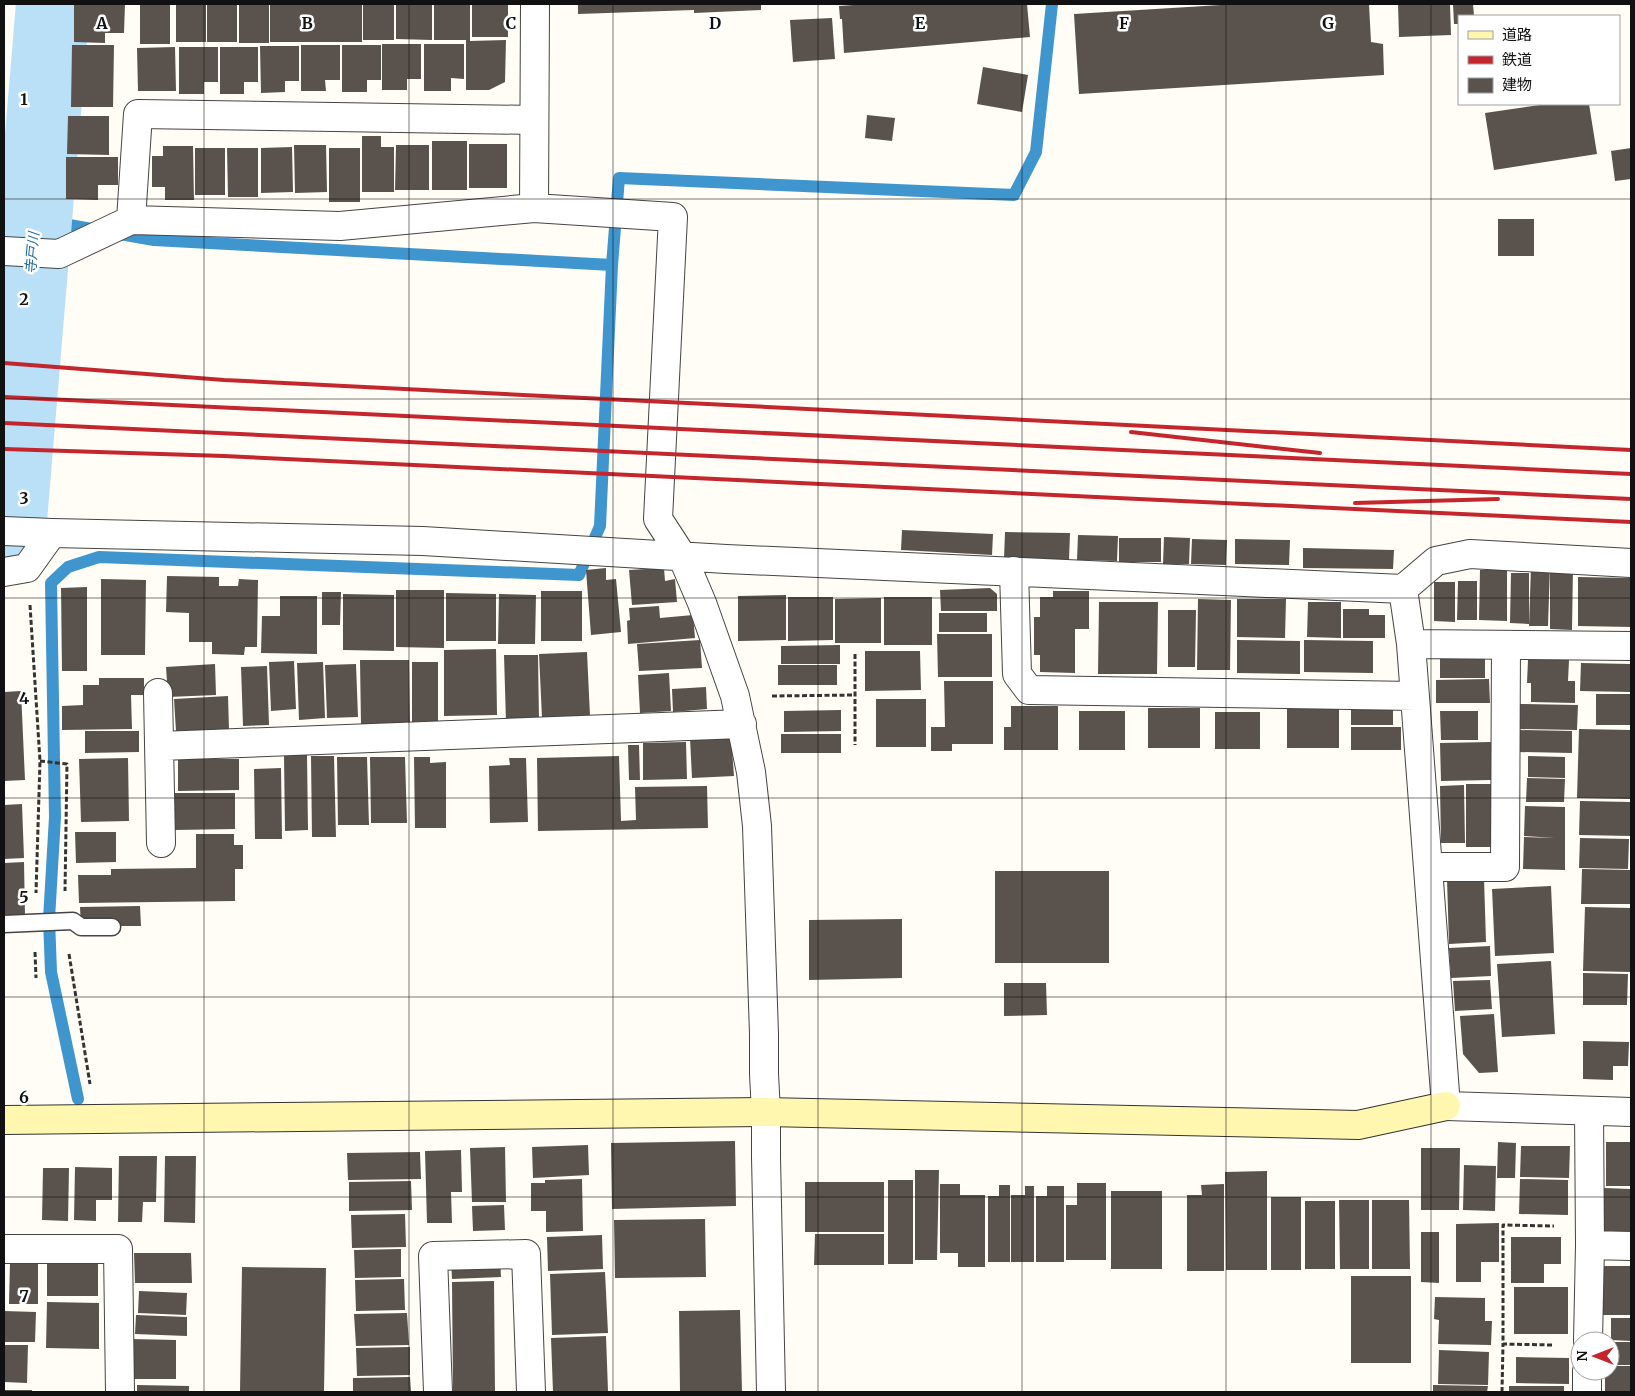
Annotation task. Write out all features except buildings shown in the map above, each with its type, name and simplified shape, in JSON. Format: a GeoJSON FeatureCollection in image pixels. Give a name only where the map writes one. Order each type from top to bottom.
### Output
{"type":"FeatureCollection","features":[{"type":"Feature","properties":{"kind":"street"},"geometry":{"type":"LineString","coordinates":[[534,208],[535,4]]}},
{"type":"Feature","properties":{"kind":"street"},"geometry":{"type":"LineString","coordinates":[[131,220],[138,114],[534,120]]}},
{"type":"Feature","properties":{"kind":"street"},"geometry":{"type":"LineString","coordinates":[[11,252],[59,254],[131,220],[340,226],[534,208],[673,218],[658,519],[682,556],[702,603],[735,696],[751,772],[758,826],[771,1392]]}},
{"type":"Feature","properties":{"kind":"street"},"geometry":{"type":"LineString","coordinates":[[11,531],[423,541],[682,556],[1404,589],[1436,561],[1470,554],[1631,562]]}},
{"type":"Feature","properties":{"kind":"street"},"geometry":{"type":"LineString","coordinates":[[16,570],[52,533]]}},
{"type":"Feature","properties":{"kind":"street"},"geometry":{"type":"LineString","coordinates":[[1014,572],[1017,674],[1029,690],[1415,696]]}},
{"type":"Feature","properties":{"kind":"street"},"geometry":{"type":"LineString","coordinates":[[1404,589],[1411,644],[1446,1106]]}},
{"type":"Feature","properties":{"kind":"street"},"geometry":{"type":"LineString","coordinates":[[1411,644],[1631,646]]}},
{"type":"Feature","properties":{"kind":"street"},"geometry":{"type":"LineString","coordinates":[[1429,867],[1505,867],[1506,645]]}},
{"type":"Feature","properties":{"kind":"street"},"geometry":{"type":"LineString","coordinates":[[158,692],[161,843]]}},
{"type":"Feature","properties":{"kind":"street"},"geometry":{"type":"LineString","coordinates":[[160,746],[742,724]]}},
{"type":"Feature","properties":{"kind":"street"},"geometry":{"type":"LineString","coordinates":[[4,1120],[766,1112],[1358,1125],[1446,1106],[1631,1112]]}},
{"type":"Feature","properties":{"kind":"street"},"geometry":{"type":"LineString","coordinates":[[1588,1331],[1589,1111]]}},
{"type":"Feature","properties":{"kind":"street"},"geometry":{"type":"LineString","coordinates":[[1590,1236],[1631,1246]]}},
{"type":"Feature","properties":{"kind":"street"},"geometry":{"type":"LineString","coordinates":[[4,1249],[118,1249],[120,1392]]}},
{"type":"Feature","properties":{"kind":"street"},"geometry":{"type":"LineString","coordinates":[[438,1392],[434,1256],[526,1254],[531,1392]]}},
{"type":"Feature","properties":{"kind":"lane"},"geometry":{"type":"LineString","coordinates":[[4,924],[72,921],[81,927],[112,927]]}},
{"type":"Feature","properties":{"kind":"path"},"geometry":{"type":"LineString","coordinates":[[16,570],[40,761],[36,978]]}},
{"type":"Feature","properties":{"kind":"path"},"geometry":{"type":"LineString","coordinates":[[855,654],[855,745]]}},
{"type":"Feature","properties":{"kind":"path"},"geometry":{"type":"LineString","coordinates":[[735,696],[856,695]]}},
{"type":"Feature","properties":{"kind":"path"},"geometry":{"type":"LineString","coordinates":[[1502,1392],[1503,1225],[1590,1236]]}},
{"type":"Feature","properties":{"kind":"path"},"geometry":{"type":"LineString","coordinates":[[1503,1344],[1561,1345]]}},
{"type":"Feature","properties":{"kind":"waterway","name":"寺戸川"},"geometry":{"type":"LineString","coordinates":[[4,531],[10,520],[53,4]]}},
{"type":"Feature","properties":{"kind":"waterway"},"geometry":{"type":"LineString","coordinates":[[35,219],[154,240],[612,265],[619,178],[1014,195],[1036,152],[1052,4]]}},
{"type":"Feature","properties":{"kind":"waterway"},"geometry":{"type":"LineString","coordinates":[[78,1099],[51,972],[49,919],[55,817],[51,583],[68,567],[99,557],[579,575],[600,526],[612,265]]}},
{"type":"Feature","properties":{"kind":"railway"},"geometry":{"type":"LineString","coordinates":[[4,363],[224,380],[1631,450]]}},
{"type":"Feature","properties":{"kind":"railway"},"geometry":{"type":"LineString","coordinates":[[4,397],[1631,474]]}},
{"type":"Feature","properties":{"kind":"railway"},"geometry":{"type":"LineString","coordinates":[[4,423],[1631,499]]}},
{"type":"Feature","properties":{"kind":"railway"},"geometry":{"type":"LineString","coordinates":[[1131,432],[1320,453]]}},
{"type":"Feature","properties":{"kind":"railway"},"geometry":{"type":"LineString","coordinates":[[4,449],[224,456],[1631,522]]}},
{"type":"Feature","properties":{"kind":"railway"},"geometry":{"type":"LineString","coordinates":[[1355,503],[1498,499]]}}]}
